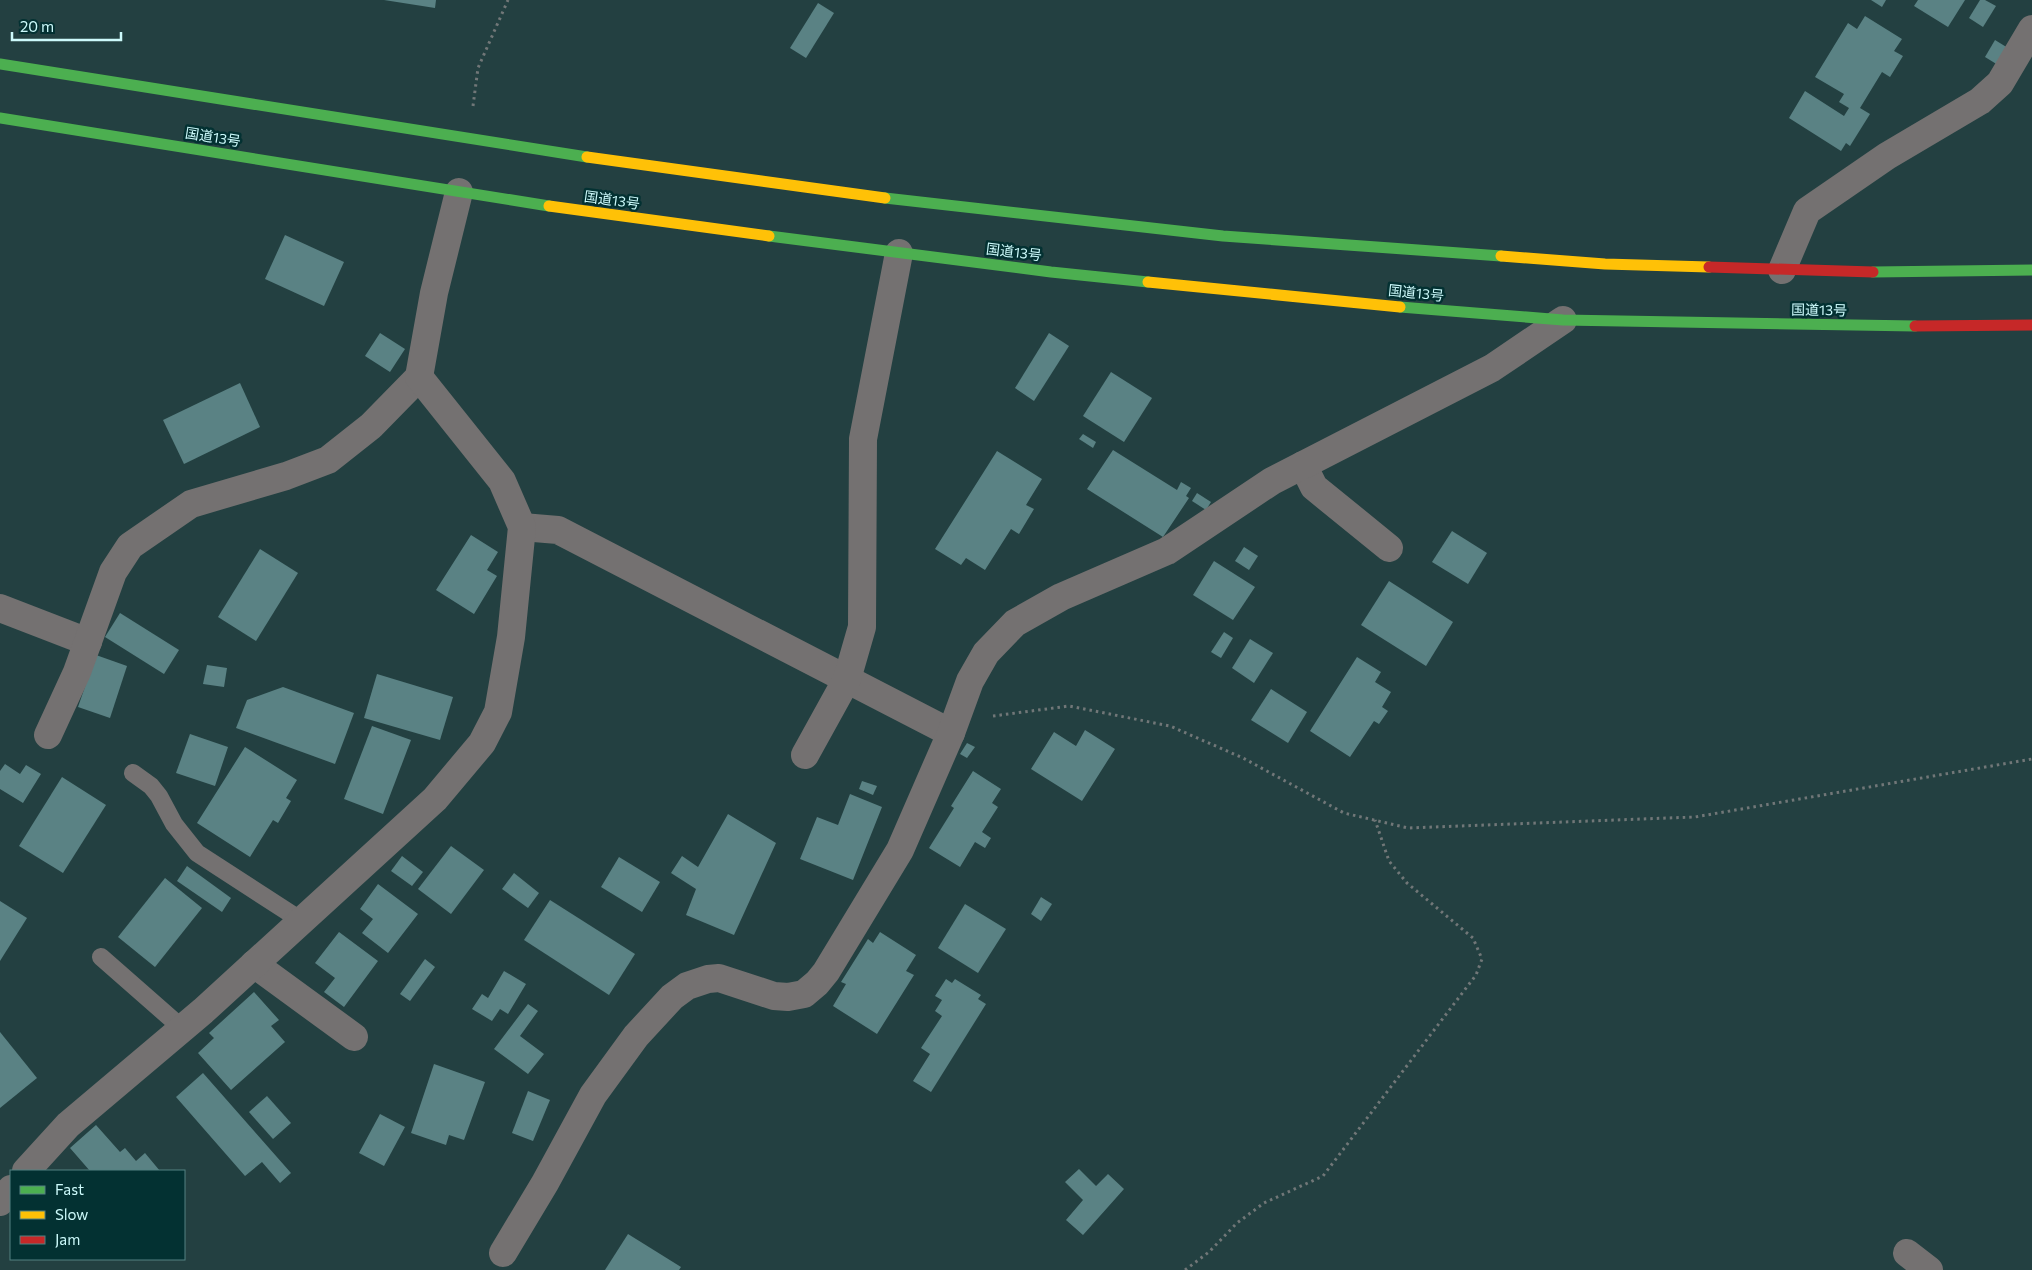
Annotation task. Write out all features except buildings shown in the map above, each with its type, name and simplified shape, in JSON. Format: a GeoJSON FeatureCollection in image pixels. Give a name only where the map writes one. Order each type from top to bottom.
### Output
{"type":"FeatureCollection","features":[{"type":"Feature","properties":{"kind":"highway"},"geometry":{"type":"LineString","coordinates":[[0,64],[613,161],[945,206],[1223,236],[1605,264],[1850,272],[2032,270]]}},
{"type":"Feature","properties":{"kind":"highway","name":"国道13号"},"geometry":{"type":"LineString","coordinates":[[0,118],[600,214],[1051,272],[1446,311],[1563,320],[1894,326],[2032,325]]}},
{"type":"Feature","properties":{"kind":"street"},"geometry":{"type":"LineString","coordinates":[[1782,270],[1807,211],[1887,156],[1980,101],[2000,82],[2032,29]]}},
{"type":"Feature","properties":{"kind":"street"},"geometry":{"type":"LineString","coordinates":[[48,735],[77,672],[112,572],[130,546],[191,504],[286,476],[328,460],[371,426],[420,376],[434,293],[459,192]]}},
{"type":"Feature","properties":{"kind":"street"},"geometry":{"type":"LineString","coordinates":[[805,755],[847,679],[862,627],[863,439],[899,253]]}},
{"type":"Feature","properties":{"kind":"street"},"geometry":{"type":"LineString","coordinates":[[503,1253],[545,1183],[593,1095],[636,1036],[672,997],[687,986],[708,979],[720,978],[774,996],[788,997],[804,994],[826,972],[900,850],[951,733],[970,681],[986,653],[1015,622],[1062,596],[1167,551],[1272,482],[1492,368],[1563,320]]}},
{"type":"Feature","properties":{"kind":"street"},"geometry":{"type":"LineString","coordinates":[[27,1170],[68,1125],[183,1029],[435,799],[482,743],[498,712],[511,637],[522,527],[502,481],[420,376]]}},
{"type":"Feature","properties":{"kind":"street"},"geometry":{"type":"LineString","coordinates":[[1303,465],[1314,486],[1389,548]]}},
{"type":"Feature","properties":{"kind":"street"},"geometry":{"type":"LineString","coordinates":[[522,527],[558,530],[951,733]]}},
{"type":"Feature","properties":{"kind":"street"},"geometry":{"type":"LineString","coordinates":[[0,608],[88,642]]}},
{"type":"Feature","properties":{"kind":"street"},"geometry":{"type":"LineString","coordinates":[[254,964],[354,1037]]}},
{"type":"Feature","properties":{"kind":"street"},"geometry":{"type":"LineString","coordinates":[[0,1202],[10,1189]]}},
{"type":"Feature","properties":{"kind":"street"},"geometry":{"type":"LineString","coordinates":[[1907,1253],[1929,1270]]}},
{"type":"Feature","properties":{"kind":"lane"},"geometry":{"type":"LineString","coordinates":[[133,773],[151,786],[159,796],[174,824],[196,853],[302,920]]}},
{"type":"Feature","properties":{"kind":"lane"},"geometry":{"type":"LineString","coordinates":[[101,957],[183,1029]]}},
{"type":"Feature","properties":{"kind":"path"},"geometry":{"type":"LineString","coordinates":[[469,139],[478,68],[508,0]]}},
{"type":"Feature","properties":{"kind":"path"},"geometry":{"type":"LineString","coordinates":[[951,733],[993,716],[1069,706],[1170,726],[1244,758],[1344,813],[1408,828],[1695,817],[2032,759]]}},
{"type":"Feature","properties":{"kind":"path"},"geometry":{"type":"LineString","coordinates":[[1185,1270],[1209,1252],[1237,1222],[1264,1203],[1323,1176],[1476,975],[1482,959],[1473,938],[1407,884],[1389,861],[1375,820]]}},
{"type":"Feature","properties":{"kind":"traffic: fast"},"geometry":{"type":"LineString","coordinates":[[0,64],[587,157]]}},
{"type":"Feature","properties":{"kind":"traffic: fast"},"geometry":{"type":"LineString","coordinates":[[0,118],[549,206]]}},
{"type":"Feature","properties":{"kind":"traffic: fast"},"geometry":{"type":"LineString","coordinates":[[885,198],[1223,236],[1501,256]]}},
{"type":"Feature","properties":{"kind":"traffic: fast"},"geometry":{"type":"LineString","coordinates":[[769,236],[1051,272],[1148,282]]}},
{"type":"Feature","properties":{"kind":"traffic: fast"},"geometry":{"type":"LineString","coordinates":[[1873,272],[2032,270]]}},
{"type":"Feature","properties":{"kind":"traffic: fast"},"geometry":{"type":"LineString","coordinates":[[1400,307],[1563,320],[1915,326]]}},
{"type":"Feature","properties":{"kind":"traffic: slow"},"geometry":{"type":"LineString","coordinates":[[587,157],[885,198]]}},
{"type":"Feature","properties":{"kind":"traffic: slow"},"geometry":{"type":"LineString","coordinates":[[549,206],[769,236]]}},
{"type":"Feature","properties":{"kind":"traffic: slow"},"geometry":{"type":"LineString","coordinates":[[1501,256],[1605,264],[1709,267]]}},
{"type":"Feature","properties":{"kind":"traffic: slow"},"geometry":{"type":"LineString","coordinates":[[1148,282],[1400,307]]}},
{"type":"Feature","properties":{"kind":"traffic: jam"},"geometry":{"type":"LineString","coordinates":[[1709,267],[1873,272]]}},
{"type":"Feature","properties":{"kind":"traffic: jam"},"geometry":{"type":"LineString","coordinates":[[1915,326],[2032,325]]}}]}
